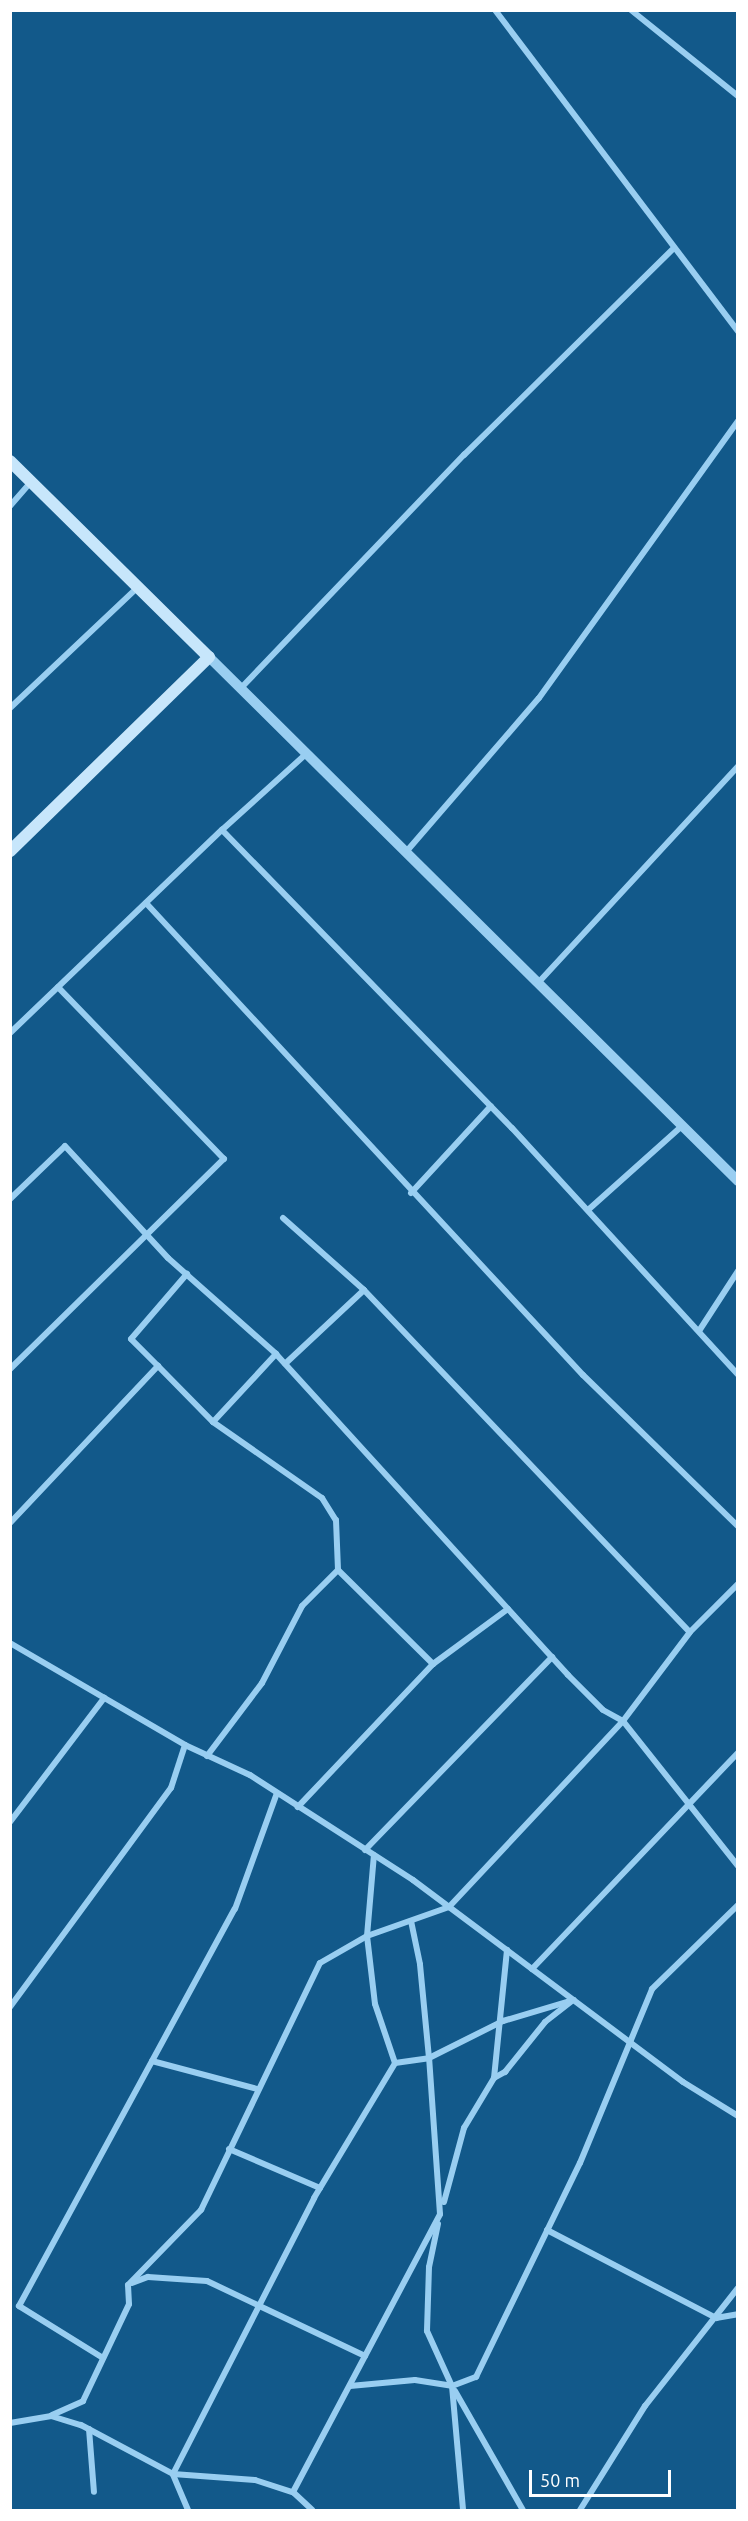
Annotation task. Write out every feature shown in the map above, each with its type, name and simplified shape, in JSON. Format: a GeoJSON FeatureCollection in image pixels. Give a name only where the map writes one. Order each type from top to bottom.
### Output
{"type":"FeatureCollection","features":[{"type":"Feature","properties":{"kind":"main road"},"geometry":{"type":"LineString","coordinates":[[10,460],[209,657],[10,851]]}},
{"type":"Feature","properties":{"kind":"street"},"geometry":{"type":"LineString","coordinates":[[495,10],[738,331]]}},
{"type":"Feature","properties":{"kind":"street"},"geometry":{"type":"LineString","coordinates":[[631,10],[738,96]]}},
{"type":"Feature","properties":{"kind":"street"},"geometry":{"type":"LineString","coordinates":[[241,688],[464,455],[674,248]]}},
{"type":"Feature","properties":{"kind":"street"},"geometry":{"type":"LineString","coordinates":[[406,852],[538,699],[738,421]]}},
{"type":"Feature","properties":{"kind":"street"},"geometry":{"type":"LineString","coordinates":[[10,506],[32,482]]}},
{"type":"Feature","properties":{"kind":"street"},"geometry":{"type":"LineString","coordinates":[[10,708],[138,587]]}},
{"type":"Feature","properties":{"kind":"street"},"geometry":{"type":"LineString","coordinates":[[209,657],[738,1181]]}},
{"type":"Feature","properties":{"kind":"street"},"geometry":{"type":"LineString","coordinates":[[10,1033],[306,753]]}},
{"type":"Feature","properties":{"kind":"street"},"geometry":{"type":"LineString","coordinates":[[538,983],[738,766]]}},
{"type":"Feature","properties":{"kind":"street"},"geometry":{"type":"LineString","coordinates":[[222,830],[490,1106],[738,1375]]}},
{"type":"Feature","properties":{"kind":"street"},"geometry":{"type":"LineString","coordinates":[[146,903],[411,1193],[583,1375],[738,1526]]}},
{"type":"Feature","properties":{"kind":"street"},"geometry":{"type":"LineString","coordinates":[[10,1369],[224,1159],[58,987]]}},
{"type":"Feature","properties":{"kind":"street"},"geometry":{"type":"LineString","coordinates":[[411,1193],[490,1106]]}},
{"type":"Feature","properties":{"kind":"street"},"geometry":{"type":"LineString","coordinates":[[588,1210],[682,1126]]}},
{"type":"Feature","properties":{"kind":"street"},"geometry":{"type":"LineString","coordinates":[[10,1199],[65,1146],[187,1274],[276,1354],[603,1710],[623,1721],[688,1806],[738,1866]]}},
{"type":"Feature","properties":{"kind":"street"},"geometry":{"type":"LineString","coordinates":[[283,1218],[364,1290],[690,1632]]}},
{"type":"Feature","properties":{"kind":"street"},"geometry":{"type":"LineString","coordinates":[[699,1331],[738,1271]]}},
{"type":"Feature","properties":{"kind":"street"},"geometry":{"type":"LineString","coordinates":[[187,1274],[131,1339],[213,1422],[322,1498],[336,1520],[338,1570],[433,1664]]}},
{"type":"Feature","properties":{"kind":"street"},"geometry":{"type":"LineString","coordinates":[[285,1364],[364,1290]]}},
{"type":"Feature","properties":{"kind":"street"},"geometry":{"type":"LineString","coordinates":[[213,1422],[276,1354]]}},
{"type":"Feature","properties":{"kind":"street"},"geometry":{"type":"LineString","coordinates":[[10,1523],[158,1366]]}},
{"type":"Feature","properties":{"kind":"street"},"geometry":{"type":"LineString","coordinates":[[207,1756],[262,1683],[302,1606],[338,1570]]}},
{"type":"Feature","properties":{"kind":"street"},"geometry":{"type":"LineString","coordinates":[[10,2422],[51,2416],[83,2401],[129,2304],[128,2284],[201,2210],[256,2089],[320,1963],[367,1936],[449,1907],[623,1721],[690,1632],[738,1584]]}},
{"type":"Feature","properties":{"kind":"street"},"geometry":{"type":"LineString","coordinates":[[298,1806],[433,1664],[508,1609]]}},
{"type":"Feature","properties":{"kind":"street"},"geometry":{"type":"LineString","coordinates":[[10,1643],[185,1745],[277,1793],[374,1855],[449,1907],[632,2043],[738,2116]]}},
{"type":"Feature","properties":{"kind":"street"},"geometry":{"type":"LineString","coordinates":[[365,1850],[552,1657]]}},
{"type":"Feature","properties":{"kind":"street"},"geometry":{"type":"LineString","coordinates":[[10,1822],[104,1698]]}},
{"type":"Feature","properties":{"kind":"street"},"geometry":{"type":"LineString","coordinates":[[10,2007],[171,1788],[185,1745]]}},
{"type":"Feature","properties":{"kind":"street"},"geometry":{"type":"LineString","coordinates":[[532,1969],[738,1753]]}},
{"type":"Feature","properties":{"kind":"street"},"geometry":{"type":"LineString","coordinates":[[19,2306],[235,1909],[277,1793]]}},
{"type":"Feature","properties":{"kind":"street"},"geometry":{"type":"LineString","coordinates":[[172,2474],[259,2310],[320,2188],[395,2063],[375,2004],[367,1936],[374,1855]]}},
{"type":"Feature","properties":{"kind":"street"},"geometry":{"type":"LineString","coordinates":[[350,2386],[415,2380],[453,2386],[476,2377],[547,2230],[632,2043],[652,1989],[738,1905]]}},
{"type":"Feature","properties":{"kind":"street"},"geometry":{"type":"LineString","coordinates":[[293,2492],[440,2214],[420,1964],[411,1921]]}},
{"type":"Feature","properties":{"kind":"street"},"geometry":{"type":"LineString","coordinates":[[507,1950],[503,2021],[494,2078],[464,2128],[440,2214],[429,2266],[427,2331],[453,2386],[523,2511]]}},
{"type":"Feature","properties":{"kind":"street"},"geometry":{"type":"LineString","coordinates":[[395,2063],[429,2058],[503,2021],[574,2000]]}},
{"type":"Feature","properties":{"kind":"street"},"geometry":{"type":"LineString","coordinates":[[494,2078],[505,2072],[545,2022],[574,2000]]}},
{"type":"Feature","properties":{"kind":"street"},"geometry":{"type":"LineString","coordinates":[[152,2061],[256,2089]]}},
{"type":"Feature","properties":{"kind":"street"},"geometry":{"type":"LineString","coordinates":[[229,2149],[320,2188]]}},
{"type":"Feature","properties":{"kind":"street"},"geometry":{"type":"LineString","coordinates":[[547,2230],[716,2318],[738,2314]]}},
{"type":"Feature","properties":{"kind":"street"},"geometry":{"type":"LineString","coordinates":[[128,2284],[148,2277],[207,2281],[259,2310],[365,2356]]}},
{"type":"Feature","properties":{"kind":"street"},"geometry":{"type":"LineString","coordinates":[[580,2511],[645,2406],[738,2288]]}},
{"type":"Feature","properties":{"kind":"street"},"geometry":{"type":"LineString","coordinates":[[10,2301],[103,2358]]}},
{"type":"Feature","properties":{"kind":"street"},"geometry":{"type":"LineString","coordinates":[[453,2386],[463,2511]]}},
{"type":"Feature","properties":{"kind":"street"},"geometry":{"type":"LineString","coordinates":[[51,2416],[89,2429],[172,2474],[255,2480],[293,2492],[312,2511]]}},
{"type":"Feature","properties":{"kind":"street"},"geometry":{"type":"LineString","coordinates":[[89,2429],[94,2492]]}},
{"type":"Feature","properties":{"kind":"street"},"geometry":{"type":"LineString","coordinates":[[172,2474],[188,2511]]}}]}
